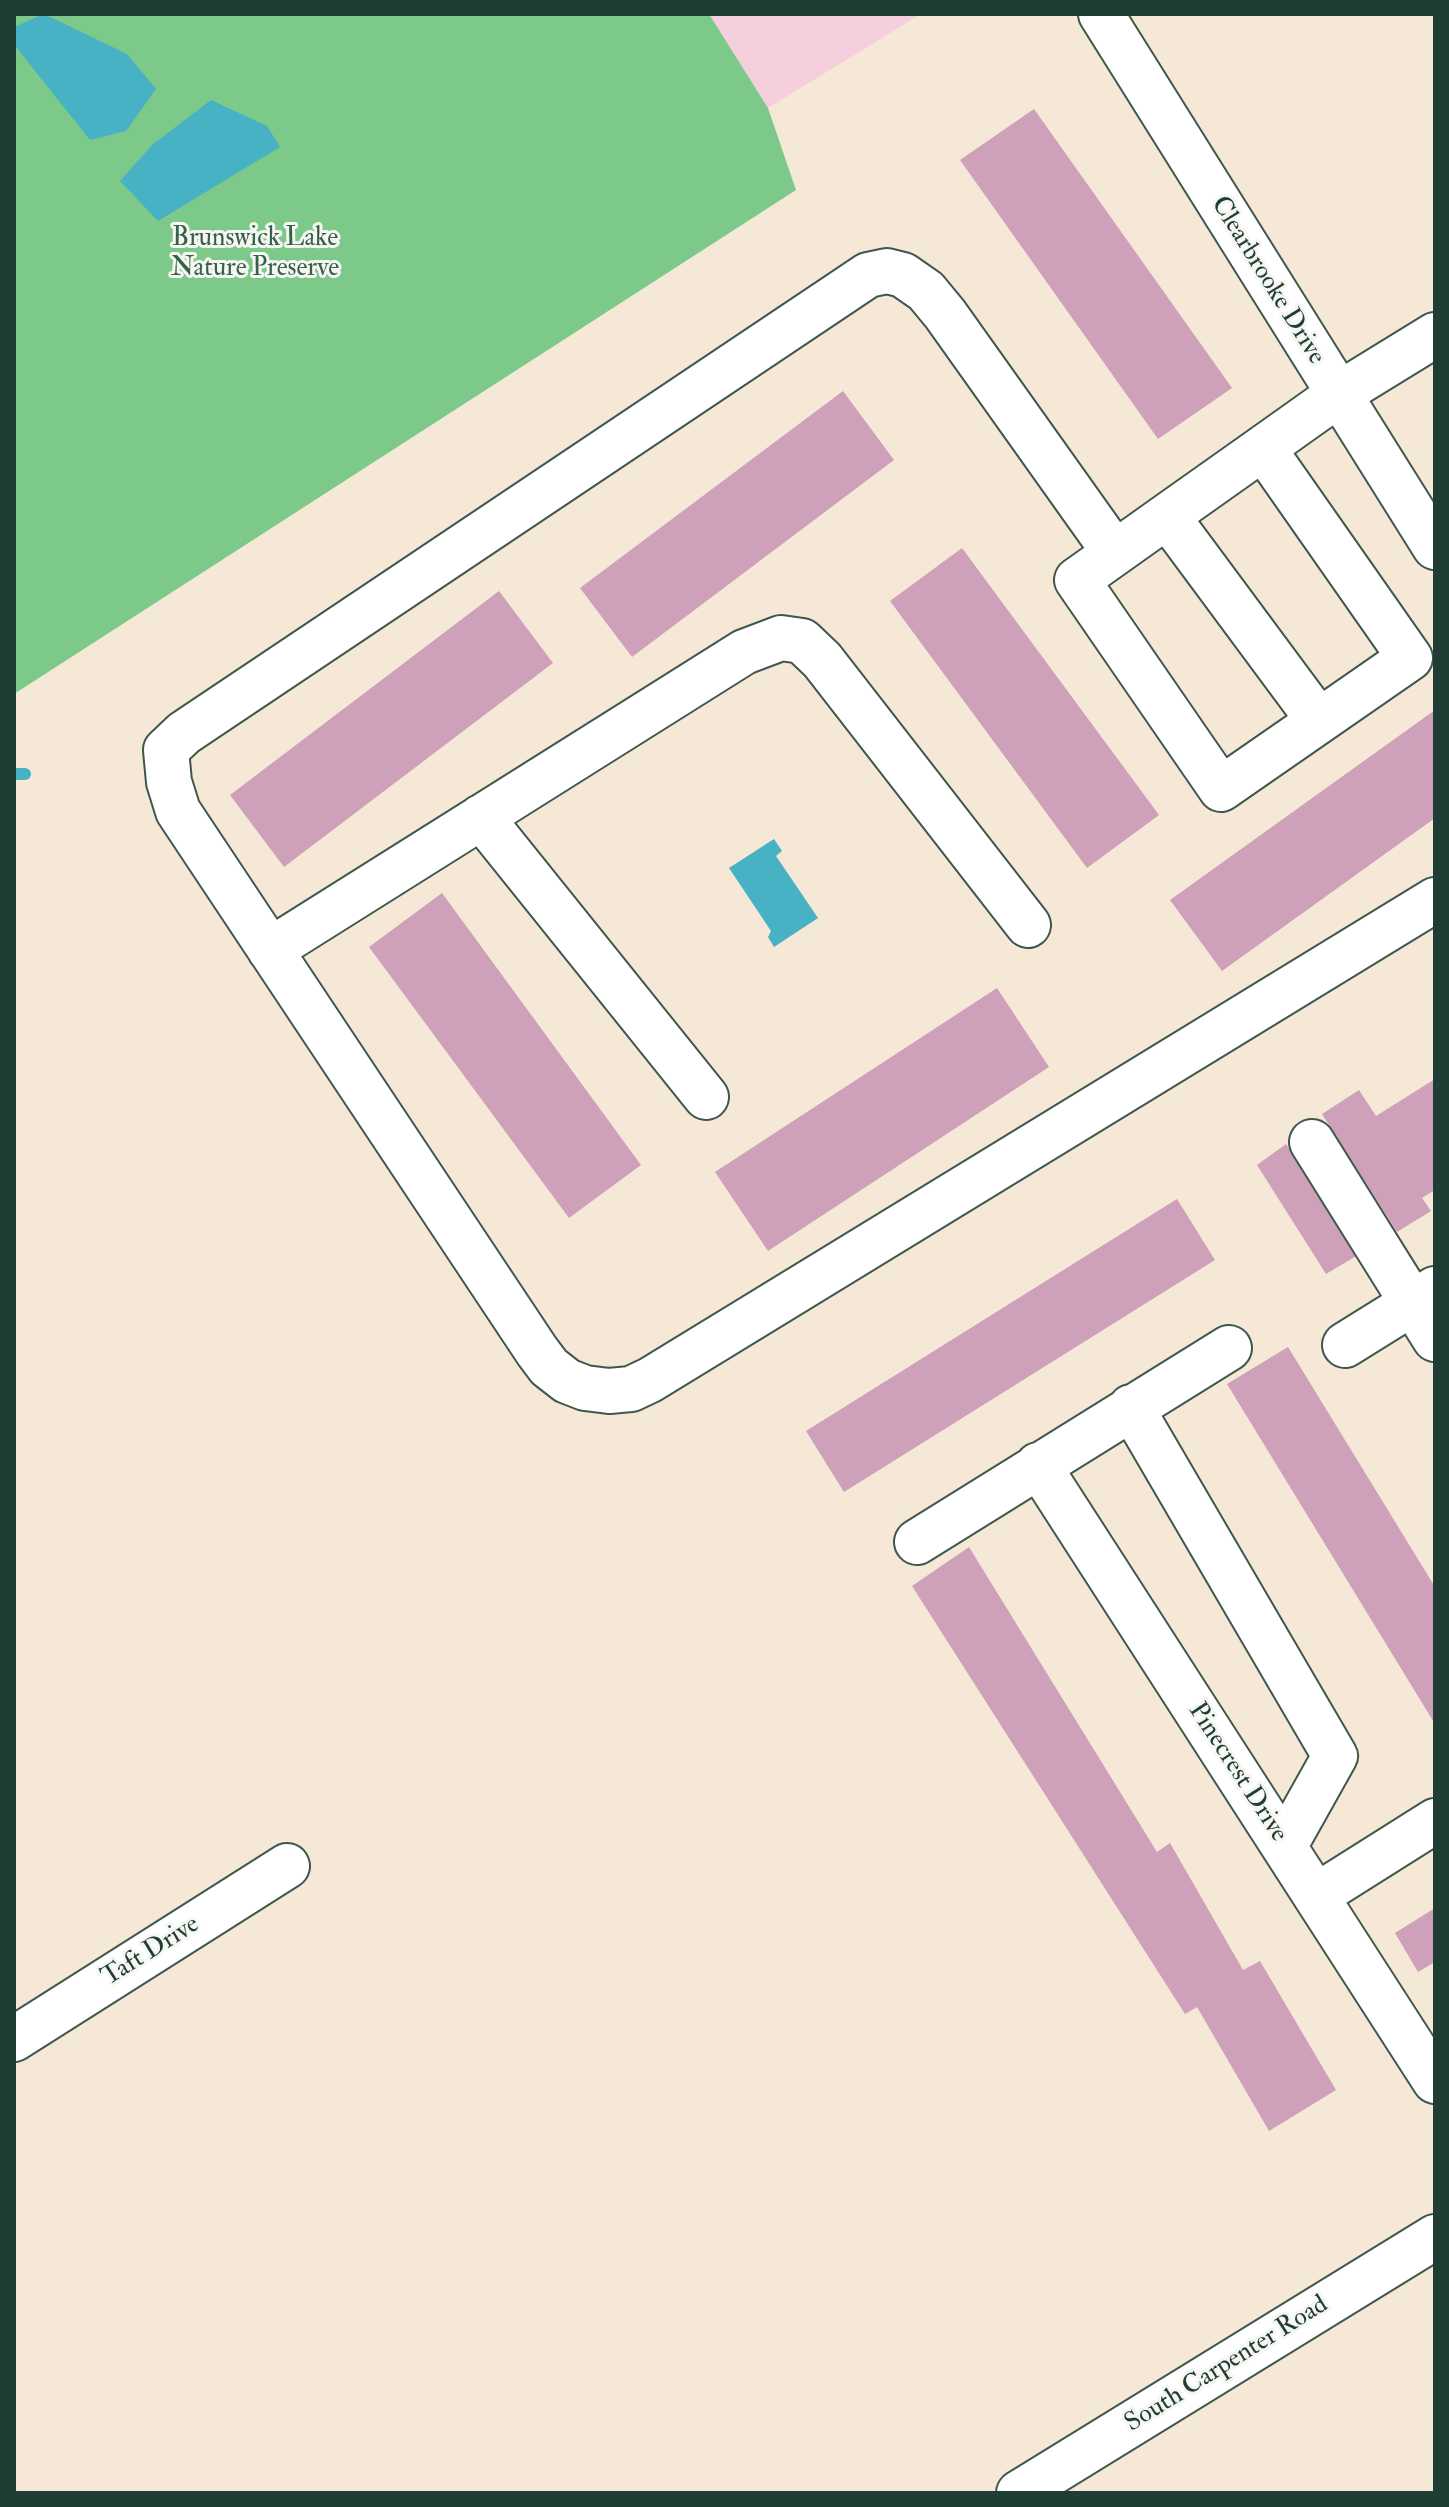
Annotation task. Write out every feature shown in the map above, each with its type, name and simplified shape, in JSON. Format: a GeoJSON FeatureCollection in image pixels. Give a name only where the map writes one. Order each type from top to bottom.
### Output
{"type":"FeatureCollection","features":[{"type":"Feature","properties":{"kind":"street","name":"Clearbrooke Drive"},"geometry":{"type":"LineString","coordinates":[[1101,14],[1435,547]]}},
{"type":"Feature","properties":{"kind":"street"},"geometry":{"type":"LineString","coordinates":[[1115,553],[926,291],[903,275],[887,271],[868,275],[197,725],[166,750],[169,782],[178,811],[537,1351],[549,1367],[567,1381],[585,1388],[609,1391],[631,1389],[650,1380],[1435,900]]}},
{"type":"Feature","properties":{"kind":"street"},"geometry":{"type":"LineString","coordinates":[[1263,448],[1410,658],[1221,789],[1077,580],[1339,394],[1435,335]]}},
{"type":"Feature","properties":{"kind":"street"},"geometry":{"type":"LineString","coordinates":[[1167,516],[1319,721]]}},
{"type":"Feature","properties":{"kind":"street"},"geometry":{"type":"LineString","coordinates":[[270,950],[744,652],[781,638],[802,641],[822,660],[1028,925]]}},
{"type":"Feature","properties":{"kind":"street"},"geometry":{"type":"LineString","coordinates":[[481,817],[706,1097]]}},
{"type":"Feature","properties":{"kind":"street"},"geometry":{"type":"LineString","coordinates":[[1312,1142],[1428,1310],[1345,1345]]}},
{"type":"Feature","properties":{"kind":"street"},"geometry":{"type":"LineString","coordinates":[[917,1542],[1229,1348]]}},
{"type":"Feature","properties":{"kind":"street"},"geometry":{"type":"LineString","coordinates":[[1131,1407],[1335,1756],[1284,1847]]}},
{"type":"Feature","properties":{"kind":"street","name":"Pinecrest Drive"},"geometry":{"type":"LineString","coordinates":[[1038,1465],[1435,2081]]}},
{"type":"Feature","properties":{"kind":"street"},"geometry":{"type":"LineString","coordinates":[[1316,1896],[1435,1821]]}},
{"type":"Feature","properties":{"kind":"street","name":"Taft Drive"},"geometry":{"type":"LineString","coordinates":[[14,2039],[287,1866]]}},
{"type":"Feature","properties":{"kind":"street","name":"South Carpenter Road"},"geometry":{"type":"LineString","coordinates":[[1019,2493],[1435,2237]]}},
{"type":"Feature","properties":{"kind":"shaded area"},"geometry":{"type":"Polygon","coordinates":[[[709,14],[921,14],[768,108],[709,14]]]}},
{"type":"Feature","properties":{"kind":"green space","name":"Brunswick Lake Nature Preserve"},"geometry":{"type":"Polygon","coordinates":[[[14,14],[709,14],[768,108],[796,190],[14,694],[14,14]]]}},
{"type":"Feature","properties":{"kind":"water"},"geometry":{"type":"Polygon","coordinates":[[[44,14],[127,54],[156,89],[126,131],[90,140],[16,47],[14,27],[44,14]]]}},
{"type":"Feature","properties":{"kind":"water"},"geometry":{"type":"Polygon","coordinates":[[[211,100],[267,126],[280,147],[158,221],[120,181],[152,145],[211,100]]]}},
{"type":"Feature","properties":{"kind":"water"},"geometry":{"type":"Polygon","coordinates":[[[774,839],[782,851],[776,856],[818,918],[774,947],[768,937],[771,931],[729,868],[774,839]]]}},
{"type":"Feature","properties":{"kind":"building"},"geometry":{"type":"Polygon","coordinates":[[[1034,109],[1232,388],[1158,439],[960,160],[1034,109]]]}},
{"type":"Feature","properties":{"kind":"building"},"geometry":{"type":"Polygon","coordinates":[[[843,391],[894,460],[632,657],[580,588],[843,391]]]}},
{"type":"Feature","properties":{"kind":"building"},"geometry":{"type":"Polygon","coordinates":[[[962,548],[1159,815],[1087,868],[890,601],[962,548]]]}},
{"type":"Feature","properties":{"kind":"building"},"geometry":{"type":"Polygon","coordinates":[[[499,591],[553,663],[284,867],[230,795],[499,591]]]}},
{"type":"Feature","properties":{"kind":"building"},"geometry":{"type":"Polygon","coordinates":[[[1435,710],[1435,818],[1222,971],[1170,900],[1435,710]]]}},
{"type":"Feature","properties":{"kind":"building"},"geometry":{"type":"Polygon","coordinates":[[[442,893],[641,1165],[569,1218],[369,947],[442,893]]]}},
{"type":"Feature","properties":{"kind":"building"},"geometry":{"type":"Polygon","coordinates":[[[997,988],[1049,1067],[768,1251],[715,1172],[997,988]]]}},
{"type":"Feature","properties":{"kind":"building"},"geometry":{"type":"Polygon","coordinates":[[[1435,1079],[1435,1190],[1422,1198],[1431,1211],[1397,1232],[1322,1114],[1359,1090],[1376,1116],[1435,1079]]]}},
{"type":"Feature","properties":{"kind":"building"},"geometry":{"type":"Polygon","coordinates":[[[1286,1144],[1358,1255],[1326,1274],[1257,1165],[1286,1144]]]}},
{"type":"Feature","properties":{"kind":"building"},"geometry":{"type":"Polygon","coordinates":[[[1177,1199],[1215,1260],[844,1492],[806,1431],[1177,1199]]]}},
{"type":"Feature","properties":{"kind":"building"},"geometry":{"type":"Polygon","coordinates":[[[1288,1347],[1435,1587],[1435,1724],[1227,1384],[1288,1347]]]}},
{"type":"Feature","properties":{"kind":"building"},"geometry":{"type":"Polygon","coordinates":[[[969,1547],[1157,1852],[1170,1843],[1243,1970],[1260,1961],[1336,2090],[1269,2131],[1197,2007],[1185,2014],[912,1586],[969,1547]]]}},
{"type":"Feature","properties":{"kind":"building"},"geometry":{"type":"Polygon","coordinates":[[[1435,1908],[1435,1962],[1418,1972],[1395,1933],[1435,1908]]]}},
{"type":"Feature","properties":{"kind":"waterway"},"geometry":{"type":"LineString","coordinates":[[14,774],[25,774]]}}]}
